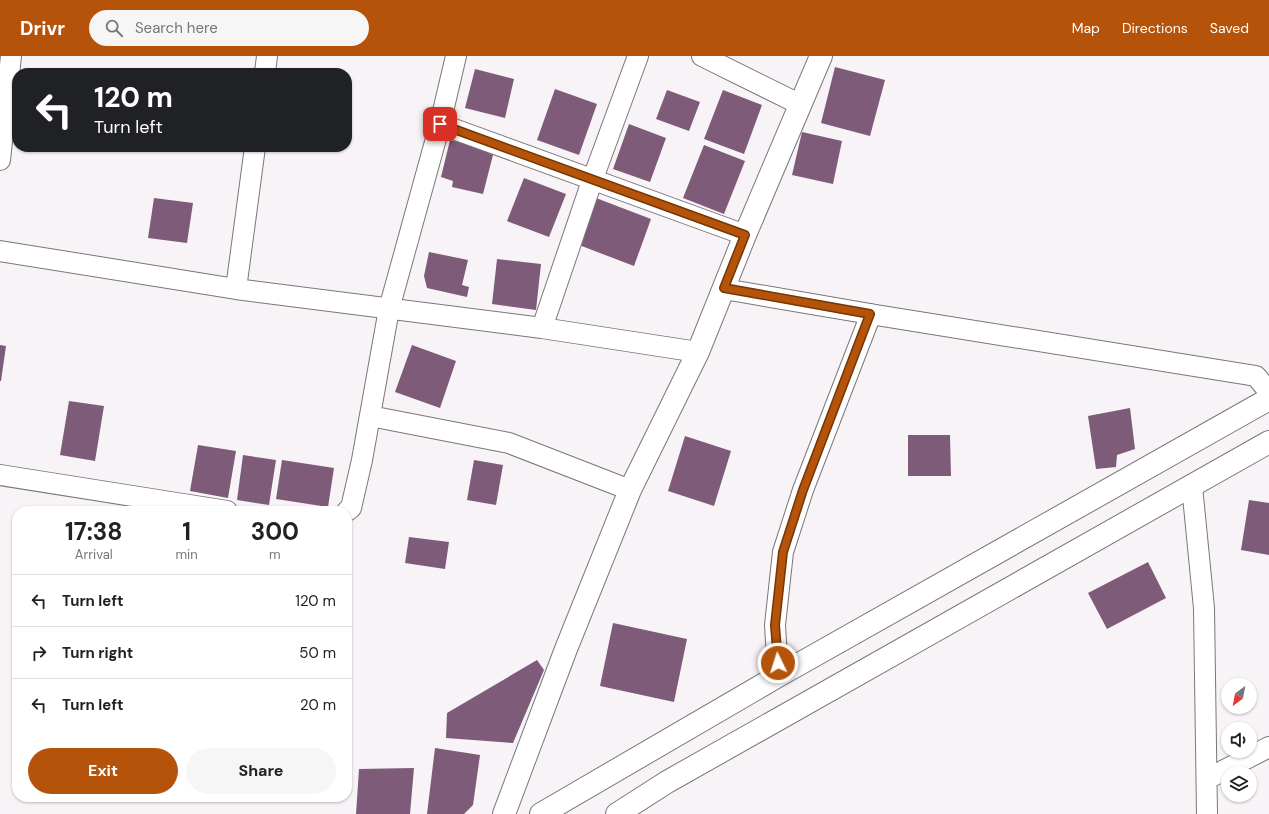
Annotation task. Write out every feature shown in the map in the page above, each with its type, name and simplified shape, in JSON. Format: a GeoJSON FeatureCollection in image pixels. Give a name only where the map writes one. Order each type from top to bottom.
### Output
{"type":"FeatureCollection","features":[{"type":"Feature","properties":{"kind":"street"},"geometry":{"type":"LineString","coordinates":[[266,68],[267,56]]}},
{"type":"Feature","properties":{"kind":"street"},"geometry":{"type":"LineString","coordinates":[[351,506],[370,416],[389,309],[440,124],[456,56]]}},
{"type":"Feature","properties":{"kind":"street"},"geometry":{"type":"LineString","coordinates":[[542,328],[592,181],[638,56]]}},
{"type":"Feature","properties":{"kind":"street"},"geometry":{"type":"LineString","coordinates":[[702,56],[801,105]]}},
{"type":"Feature","properties":{"kind":"street"},"geometry":{"type":"LineString","coordinates":[[504,814],[566,649],[630,490],[698,352],[745,235],[822,56]]}},
{"type":"Feature","properties":{"kind":"street"},"geometry":{"type":"LineString","coordinates":[[0,160],[6,67]]}},
{"type":"Feature","properties":{"kind":"street"},"geometry":{"type":"LineString","coordinates":[[440,124],[592,181],[745,235]]}},
{"type":"Feature","properties":{"kind":"street"},"geometry":{"type":"LineString","coordinates":[[236,289],[254,152]]}},
{"type":"Feature","properties":{"kind":"street"},"geometry":{"type":"LineString","coordinates":[[0,251],[236,289],[542,328],[698,352]]}},
{"type":"Feature","properties":{"kind":"street"},"geometry":{"type":"LineString","coordinates":[[724,288],[870,314],[1256,376],[1269,392]]}},
{"type":"Feature","properties":{"kind":"street"},"geometry":{"type":"LineString","coordinates":[[778,676],[775,625],[783,552],[803,490],[870,314]]}},
{"type":"Feature","properties":{"kind":"street"},"geometry":{"type":"LineString","coordinates":[[541,814],[778,676],[1269,399]]}},
{"type":"Feature","properties":{"kind":"street"},"geometry":{"type":"LineString","coordinates":[[370,416],[509,443],[630,490]]}},
{"type":"Feature","properties":{"kind":"street"},"geometry":{"type":"LineString","coordinates":[[617,814],[667,782],[1269,442]]}},
{"type":"Feature","properties":{"kind":"street"},"geometry":{"type":"LineString","coordinates":[[0,475],[195,506]]}},
{"type":"Feature","properties":{"kind":"street"},"geometry":{"type":"LineString","coordinates":[[1192,486],[1204,608],[1208,814]]}},
{"type":"Feature","properties":{"kind":"street"},"geometry":{"type":"LineString","coordinates":[[1207,779],[1269,747]]}},
{"type":"Feature","properties":{"kind":"building"},"geometry":{"type":"Polygon","coordinates":[[[835,67],[885,80],[870,136],[821,123],[835,67]]]}},
{"type":"Feature","properties":{"kind":"building"},"geometry":{"type":"Polygon","coordinates":[[[475,69],[514,79],[505,118],[465,108],[475,69]]]}},
{"type":"Feature","properties":{"kind":"building"},"geometry":{"type":"Polygon","coordinates":[[[555,89],[597,104],[579,155],[537,140],[555,89]]]}},
{"type":"Feature","properties":{"kind":"building"},"geometry":{"type":"Polygon","coordinates":[[[667,90],[700,102],[689,131],[656,119],[667,90]]]}},
{"type":"Feature","properties":{"kind":"building"},"geometry":{"type":"Polygon","coordinates":[[[723,90],[762,105],[744,154],[704,139],[723,90]]]}},
{"type":"Feature","properties":{"kind":"building"},"geometry":{"type":"Polygon","coordinates":[[[629,124],[666,138],[650,182],[613,169],[629,124]]]}},
{"type":"Feature","properties":{"kind":"building"},"geometry":{"type":"Polygon","coordinates":[[[802,132],[842,141],[833,184],[792,175],[802,132]]]}},
{"type":"Feature","properties":{"kind":"building"},"geometry":{"type":"Polygon","coordinates":[[[450,140],[494,151],[483,194],[452,187],[453,181],[441,177],[450,140]]]}},
{"type":"Feature","properties":{"kind":"building"},"geometry":{"type":"Polygon","coordinates":[[[704,145],[745,161],[724,214],[683,198],[704,145]]]}},
{"type":"Feature","properties":{"kind":"building"},"geometry":{"type":"Polygon","coordinates":[[[524,178],[566,194],[549,237],[507,221],[524,178]]]}},
{"type":"Feature","properties":{"kind":"building"},"geometry":{"type":"Polygon","coordinates":[[[154,198],[193,203],[187,243],[148,238],[154,198]]]}},
{"type":"Feature","properties":{"kind":"building"},"geometry":{"type":"Polygon","coordinates":[[[596,198],[651,219],[634,266],[579,245],[596,198]]]}},
{"type":"Feature","properties":{"kind":"building"},"geometry":{"type":"Polygon","coordinates":[[[429,252],[468,260],[462,285],[469,287],[467,297],[427,288],[424,276],[429,252]]]}},
{"type":"Feature","properties":{"kind":"building"},"geometry":{"type":"Polygon","coordinates":[[[497,259],[541,264],[536,310],[492,304],[497,259]]]}},
{"type":"Feature","properties":{"kind":"building"},"geometry":{"type":"Polygon","coordinates":[[[0,345],[6,346],[1,381],[0,381],[0,345]]]}},
{"type":"Feature","properties":{"kind":"building"},"geometry":{"type":"Polygon","coordinates":[[[412,345],[456,361],[440,408],[395,392],[412,345]]]}},
{"type":"Feature","properties":{"kind":"building"},"geometry":{"type":"Polygon","coordinates":[[[69,401],[104,406],[95,461],[60,455],[69,401]]]}},
{"type":"Feature","properties":{"kind":"building"},"geometry":{"type":"Polygon","coordinates":[[[1130,408],[1135,449],[1117,455],[1116,467],[1096,469],[1088,416],[1130,408]]]}},
{"type":"Feature","properties":{"kind":"building"},"geometry":{"type":"Polygon","coordinates":[[[908,435],[950,435],[951,476],[908,476],[908,435]]]}},
{"type":"Feature","properties":{"kind":"building"},"geometry":{"type":"Polygon","coordinates":[[[685,436],[731,451],[714,506],[668,491],[685,436]]]}},
{"type":"Feature","properties":{"kind":"building"},"geometry":{"type":"Polygon","coordinates":[[[198,445],[236,451],[228,498],[190,491],[198,445]]]}},
{"type":"Feature","properties":{"kind":"building"},"geometry":{"type":"Polygon","coordinates":[[[243,455],[276,460],[269,505],[237,500],[243,455]]]}},
{"type":"Feature","properties":{"kind":"building"},"geometry":{"type":"Polygon","coordinates":[[[282,460],[334,468],[328,506],[276,499],[282,460]]]}},
{"type":"Feature","properties":{"kind":"building"},"geometry":{"type":"Polygon","coordinates":[[[474,460],[503,465],[496,505],[467,500],[474,460]]]}},
{"type":"Feature","properties":{"kind":"building"},"geometry":{"type":"Polygon","coordinates":[[[1249,500],[1269,503],[1269,555],[1241,550],[1249,500]]]}},
{"type":"Feature","properties":{"kind":"building"},"geometry":{"type":"Polygon","coordinates":[[[409,537],[449,542],[445,569],[405,563],[409,537]]]}},
{"type":"Feature","properties":{"kind":"building"},"geometry":{"type":"Polygon","coordinates":[[[1148,562],[1166,598],[1107,629],[1088,593],[1148,562]]]}},
{"type":"Feature","properties":{"kind":"building"},"geometry":{"type":"Polygon","coordinates":[[[613,623],[687,639],[674,702],[600,686],[613,623]]]}},
{"type":"Feature","properties":{"kind":"building"},"geometry":{"type":"Polygon","coordinates":[[[537,660],[544,670],[513,743],[446,738],[447,713],[537,660]]]}},
{"type":"Feature","properties":{"kind":"building"},"geometry":{"type":"Polygon","coordinates":[[[435,748],[480,755],[473,805],[464,814],[427,814],[435,748]]]}},
{"type":"Feature","properties":{"kind":"building"},"geometry":{"type":"Polygon","coordinates":[[[414,768],[410,814],[356,814],[359,769],[414,768]]]}},
{"type":"Feature","properties":{"kind":"route"},"geometry":{"type":"LineString","coordinates":[[440,124],[592,181],[745,235],[724,288],[870,314],[803,490],[783,552],[775,625],[778,663]]}}]}
